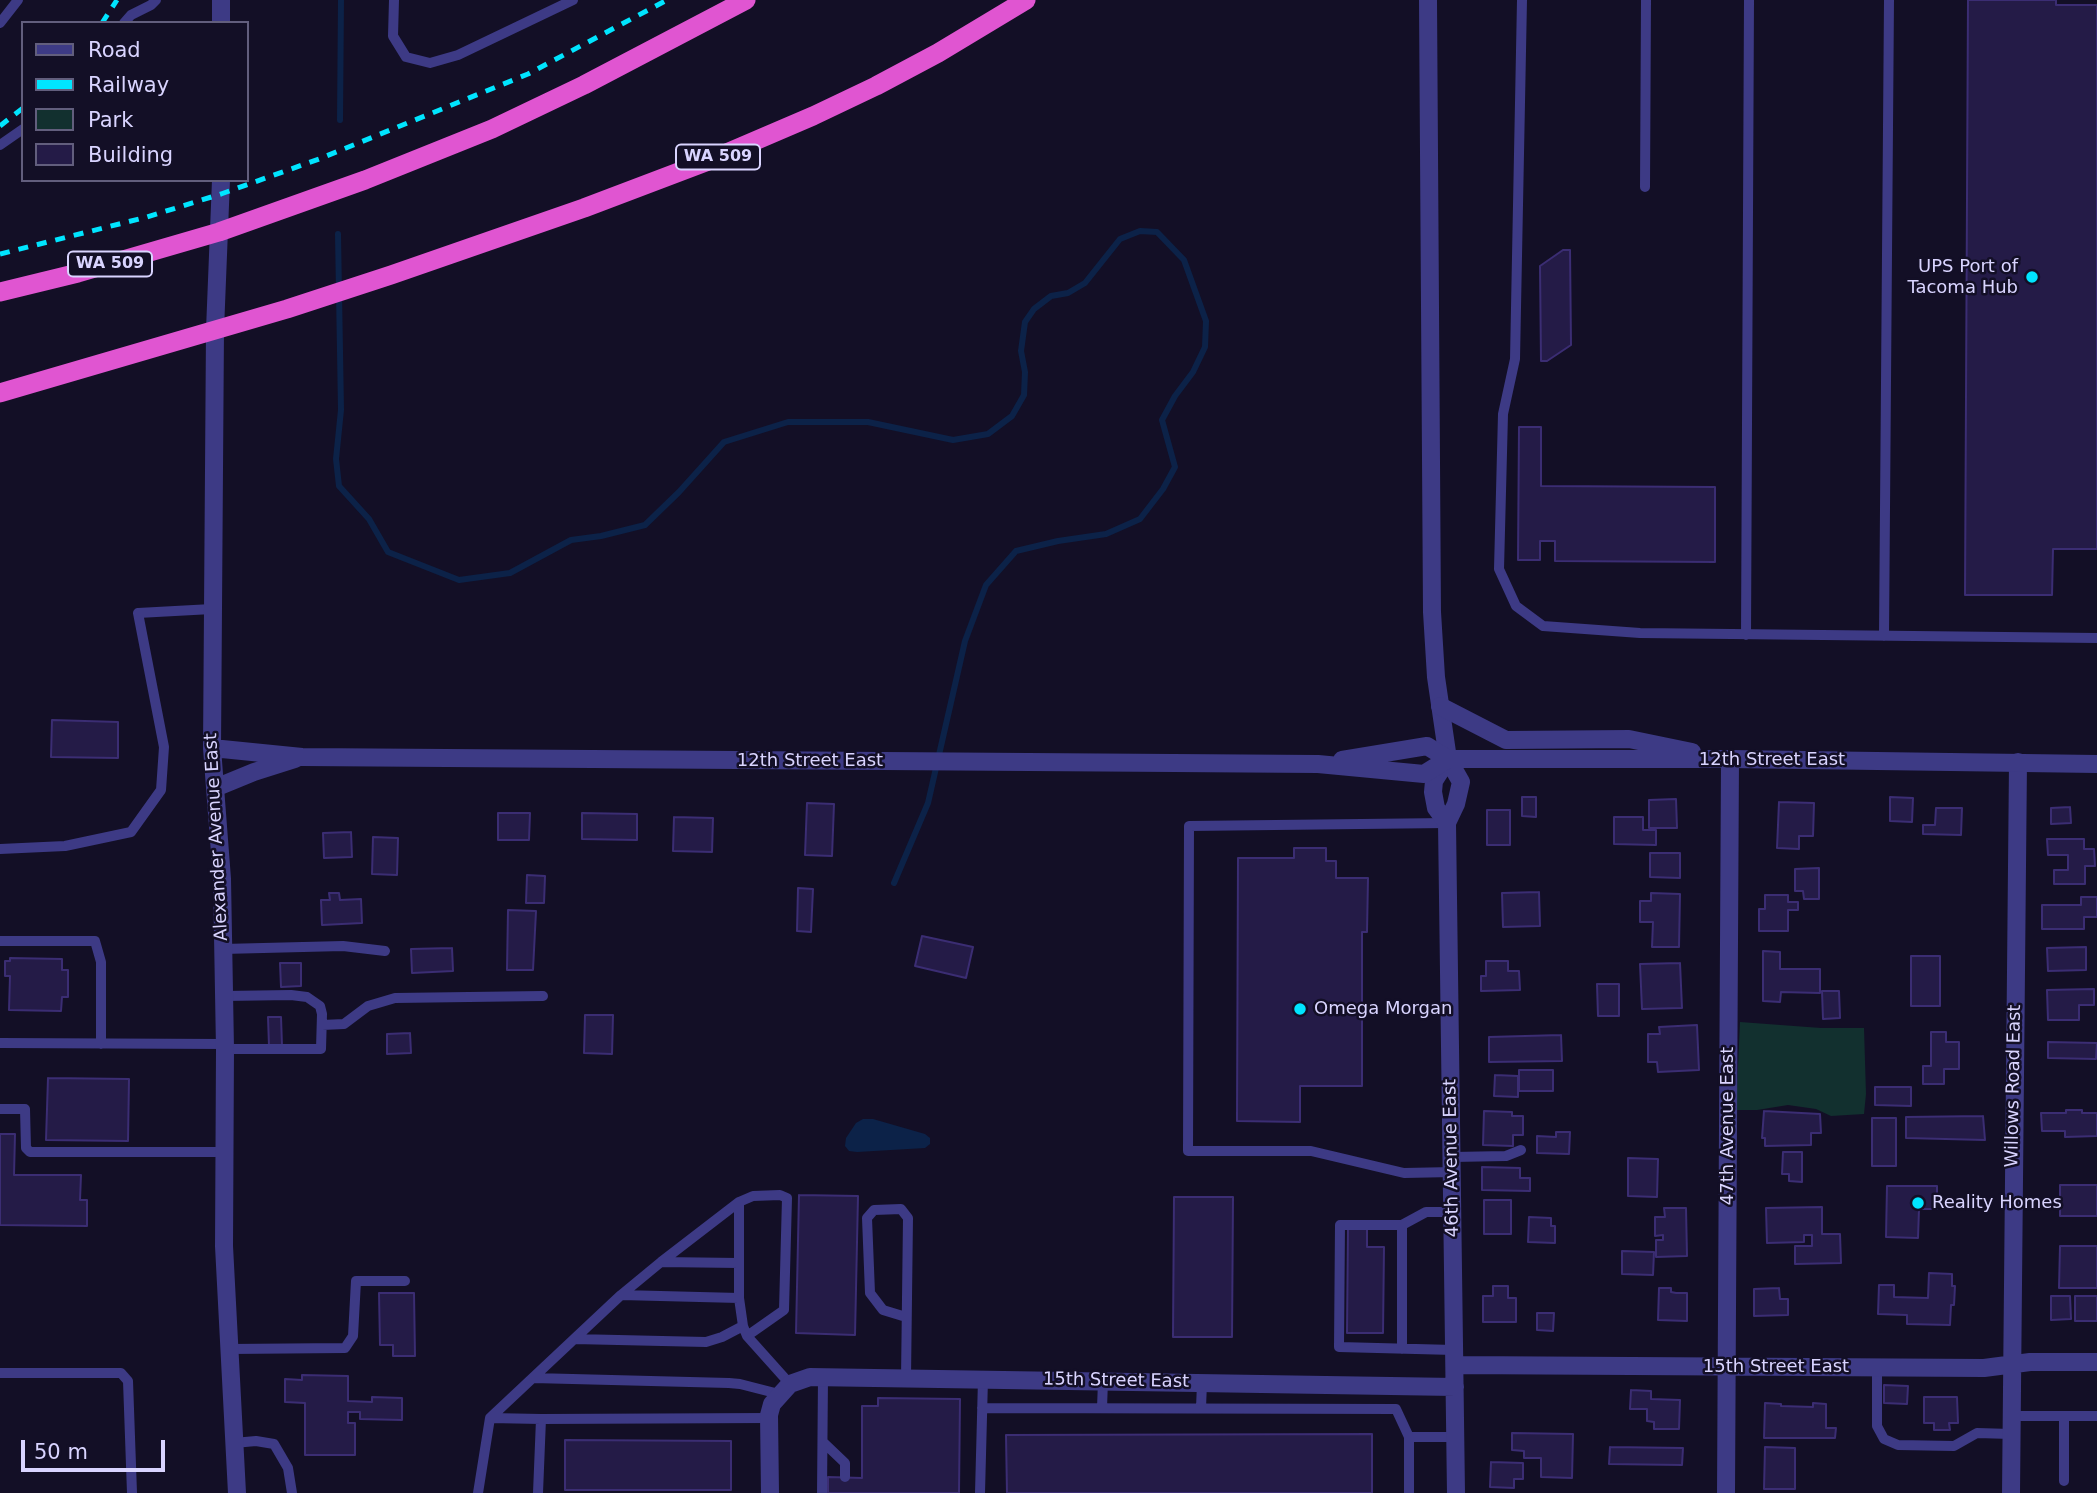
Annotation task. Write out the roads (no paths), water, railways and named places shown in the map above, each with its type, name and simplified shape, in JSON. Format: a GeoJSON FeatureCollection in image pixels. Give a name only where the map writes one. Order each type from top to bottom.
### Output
{"type":"FeatureCollection","features":[{"type":"Feature","properties":{"kind":"highway","name":"WA 509"},"geometry":{"type":"LineString","coordinates":[[0,292],[78,273],[219,232],[365,180],[492,129],[584,85],[746,0]]}},
{"type":"Feature","properties":{"kind":"highway","name":"WA 509"},"geometry":{"type":"LineString","coordinates":[[0,393],[287,309],[391,275],[584,208],[749,145],[876,86],[938,53],[1026,0]]}},
{"type":"Feature","properties":{"kind":"street"},"geometry":{"type":"LineString","coordinates":[[221,0],[221,21]]}},
{"type":"Feature","properties":{"kind":"street"},"geometry":{"type":"LineString","coordinates":[[1428,0],[1432,612],[1440,706],[1448,760]]}},
{"type":"Feature","properties":{"kind":"street","name":"Alexander Avenue East"},"geometry":{"type":"LineString","coordinates":[[221,182],[215,330],[212,748],[222,879],[224,1246],[237,1493]]}},
{"type":"Feature","properties":{"kind":"street"},"geometry":{"type":"LineString","coordinates":[[1440,706],[1506,740],[1629,739],[1730,759]]}},
{"type":"Feature","properties":{"kind":"street","name":"12th Street East"},"geometry":{"type":"LineString","coordinates":[[1318,764],[1427,746],[1448,760]]}},
{"type":"Feature","properties":{"kind":"street","name":"12th Street East"},"geometry":{"type":"LineString","coordinates":[[212,748],[302,757],[1318,764],[1424,774],[1448,760],[1730,759],[2097,764]]}},
{"type":"Feature","properties":{"kind":"street","name":"12th Street East"},"geometry":{"type":"LineString","coordinates":[[215,788],[302,757]]}},
{"type":"Feature","properties":{"kind":"street","name":"47th Avenue East"},"geometry":{"type":"LineString","coordinates":[[1726,1493],[1730,759]]}},
{"type":"Feature","properties":{"kind":"street","name":"46th Avenue East"},"geometry":{"type":"LineString","coordinates":[[1447,822],[1436,808],[1433,792],[1434,781],[1448,760],[1461,782],[1456,804],[1447,822],[1456,1493]]}},
{"type":"Feature","properties":{"kind":"street","name":"Willows Road East"},"geometry":{"type":"LineString","coordinates":[[2011,1493],[2018,762]]}},
{"type":"Feature","properties":{"kind":"street","name":"15th Street East"},"geometry":{"type":"LineString","coordinates":[[1454,1358],[1726,1366],[1984,1368],[2037,1361],[2097,1362]]}},
{"type":"Feature","properties":{"kind":"street","name":"15th Street East"},"geometry":{"type":"LineString","coordinates":[[783,1389],[810,1377],[1455,1387]]}},
{"type":"Feature","properties":{"kind":"street"},"geometry":{"type":"LineString","coordinates":[[770,1493],[769,1418],[772,1404],[783,1389]]}},
{"type":"Feature","properties":{"kind":"lane"},"geometry":{"type":"LineString","coordinates":[[0,23],[18,0]]}},
{"type":"Feature","properties":{"kind":"lane"},"geometry":{"type":"LineString","coordinates":[[126,21],[156,0]]}},
{"type":"Feature","properties":{"kind":"lane"},"geometry":{"type":"LineString","coordinates":[[394,0],[393,36],[406,57],[430,63],[458,55],[573,0]]}},
{"type":"Feature","properties":{"kind":"lane"},"geometry":{"type":"LineString","coordinates":[[1522,0],[1515,359],[1503,414],[1499,569],[1516,606],[1543,626],[1640,633],[2097,638]]}},
{"type":"Feature","properties":{"kind":"lane"},"geometry":{"type":"LineString","coordinates":[[1644,187],[1646,0]]}},
{"type":"Feature","properties":{"kind":"lane"},"geometry":{"type":"LineString","coordinates":[[1746,635],[1749,0]]}},
{"type":"Feature","properties":{"kind":"lane"},"geometry":{"type":"LineString","coordinates":[[1884,636],[1889,0]]}},
{"type":"Feature","properties":{"kind":"lane"},"geometry":{"type":"LineString","coordinates":[[0,145],[21,130]]}},
{"type":"Feature","properties":{"kind":"lane"},"geometry":{"type":"LineString","coordinates":[[0,849],[65,846],[131,832],[161,790],[164,747],[138,613],[212,609]]}},
{"type":"Feature","properties":{"kind":"lane"},"geometry":{"type":"LineString","coordinates":[[1447,822],[1189,826],[1188,1150],[1311,1150],[1404,1173],[1506,1156],[1521,1150]]}},
{"type":"Feature","properties":{"kind":"lane"},"geometry":{"type":"LineString","coordinates":[[0,941],[95,941],[101,962],[101,1044]]}},
{"type":"Feature","properties":{"kind":"lane"},"geometry":{"type":"LineString","coordinates":[[223,949],[344,946],[385,951]]}},
{"type":"Feature","properties":{"kind":"lane"},"geometry":{"type":"LineString","coordinates":[[0,1043],[321,1049],[320,1006],[307,997],[224,996]]}},
{"type":"Feature","properties":{"kind":"lane"},"geometry":{"type":"LineString","coordinates":[[322,1025],[344,1024],[368,1006],[395,998],[543,996]]}},
{"type":"Feature","properties":{"kind":"lane"},"geometry":{"type":"LineString","coordinates":[[0,1109],[25,1109],[26,1148],[30,1152],[224,1152]]}},
{"type":"Feature","properties":{"kind":"lane"},"geometry":{"type":"LineString","coordinates":[[478,1493],[490,1418],[573,1339],[621,1295],[740,1202],[767,1194],[787,1198],[784,1310],[745,1331],[706,1342],[573,1339]]}},
{"type":"Feature","properties":{"kind":"lane"},"geometry":{"type":"LineString","coordinates":[[740,1202],[739,1298],[745,1331],[783,1389]]}},
{"type":"Feature","properties":{"kind":"lane"},"geometry":{"type":"LineString","coordinates":[[906,1317],[883,1310],[870,1293],[867,1218],[874,1210],[901,1209],[908,1218],[906,1378]]}},
{"type":"Feature","properties":{"kind":"lane"},"geometry":{"type":"LineString","coordinates":[[1453,1212],[1426,1212],[1402,1226],[1340,1225],[1339,1347],[1402,1349],[1454,1358]]}},
{"type":"Feature","properties":{"kind":"lane"},"geometry":{"type":"LineString","coordinates":[[1402,1226],[1402,1349]]}},
{"type":"Feature","properties":{"kind":"lane"},"geometry":{"type":"LineString","coordinates":[[660,1262],[739,1263]]}},
{"type":"Feature","properties":{"kind":"lane"},"geometry":{"type":"LineString","coordinates":[[229,1349],[345,1348],[353,1336],[356,1281],[405,1281]]}},
{"type":"Feature","properties":{"kind":"lane"},"geometry":{"type":"LineString","coordinates":[[621,1295],[739,1298]]}},
{"type":"Feature","properties":{"kind":"lane"},"geometry":{"type":"LineString","coordinates":[[1877,1367],[1877,1426],[1884,1439],[1898,1445],[1954,1446],[1977,1433],[2011,1425],[2064,1416],[2097,1416]]}},
{"type":"Feature","properties":{"kind":"lane"},"geometry":{"type":"LineString","coordinates":[[0,1373],[121,1373],[128,1381],[132,1493]]}},
{"type":"Feature","properties":{"kind":"lane"},"geometry":{"type":"LineString","coordinates":[[822,1493],[823,1377]]}},
{"type":"Feature","properties":{"kind":"lane"},"geometry":{"type":"LineString","coordinates":[[533,1378],[729,1383],[783,1389]]}},
{"type":"Feature","properties":{"kind":"lane"},"geometry":{"type":"LineString","coordinates":[[980,1493],[983,1379]]}},
{"type":"Feature","properties":{"kind":"lane"},"geometry":{"type":"LineString","coordinates":[[1102,1408],[1103,1381]]}},
{"type":"Feature","properties":{"kind":"lane"},"geometry":{"type":"LineString","coordinates":[[1201,1408],[1202,1383]]}},
{"type":"Feature","properties":{"kind":"lane"},"geometry":{"type":"LineString","coordinates":[[1351,1409],[1356,1385]]}},
{"type":"Feature","properties":{"kind":"lane"},"geometry":{"type":"LineString","coordinates":[[982,1408],[1396,1409],[1409,1437],[1409,1493]]}},
{"type":"Feature","properties":{"kind":"lane"},"geometry":{"type":"LineString","coordinates":[[2064,1416],[2064,1481]]}},
{"type":"Feature","properties":{"kind":"lane"},"geometry":{"type":"LineString","coordinates":[[490,1418],[769,1418]]}},
{"type":"Feature","properties":{"kind":"lane"},"geometry":{"type":"LineString","coordinates":[[538,1493],[541,1419]]}},
{"type":"Feature","properties":{"kind":"lane"},"geometry":{"type":"LineString","coordinates":[[1409,1437],[1455,1437]]}},
{"type":"Feature","properties":{"kind":"lane"},"geometry":{"type":"LineString","coordinates":[[234,1443],[256,1441],[274,1444],[288,1468],[292,1493]]}},
{"type":"Feature","properties":{"kind":"lane"},"geometry":{"type":"LineString","coordinates":[[822,1442],[845,1463],[845,1478]]}},
{"type":"Feature","properties":{"kind":"water"},"geometry":{"type":"Polygon","coordinates":[[[863,1119],[873,1119],[925,1134],[930,1138],[930,1144],[925,1148],[849,1151],[845,1146],[846,1138],[856,1123],[863,1119]]]}},
{"type":"Feature","properties":{"kind":"waterway"},"geometry":{"type":"LineString","coordinates":[[340,120],[341,0]]}},
{"type":"Feature","properties":{"kind":"waterway"},"geometry":{"type":"LineString","coordinates":[[338,234],[341,410],[336,459],[339,486],[369,519],[388,552],[459,580],[510,573],[571,540],[645,525],[724,442],[788,422],[868,422],[953,440],[988,434],[1012,416],[1024,395],[1025,372],[1021,351],[1025,322],[1034,309],[1051,296],[1068,293],[1085,283],[1120,239],[1140,231],[1157,232],[1184,260],[1206,321],[1205,347],[1193,372],[1175,396],[1162,420],[1175,467],[1163,489],[1140,519],[1106,534],[1016,551],[986,585],[965,641],[928,803],[894,883]]}},
{"type":"Feature","properties":{"kind":"railway"},"geometry":{"type":"LineString","coordinates":[[103,21],[117,0]]}},
{"type":"Feature","properties":{"kind":"railway"},"geometry":{"type":"LineString","coordinates":[[0,254],[147,217],[319,159],[528,74],[667,0]]}},
{"type":"Feature","properties":{"kind":"railway"},"geometry":{"type":"LineString","coordinates":[[0,126],[21,110]]}},
{"type":"Feature","properties":{"kind":"place","name":"UPS Port of Tacoma Hub"},"geometry":{"type":"Point","coordinates":[2032,277]}},
{"type":"Feature","properties":{"kind":"place","name":"Omega Morgan"},"geometry":{"type":"Point","coordinates":[1300,1009]}},
{"type":"Feature","properties":{"kind":"place","name":"Reality Homes"},"geometry":{"type":"Point","coordinates":[1918,1203]}}]}
